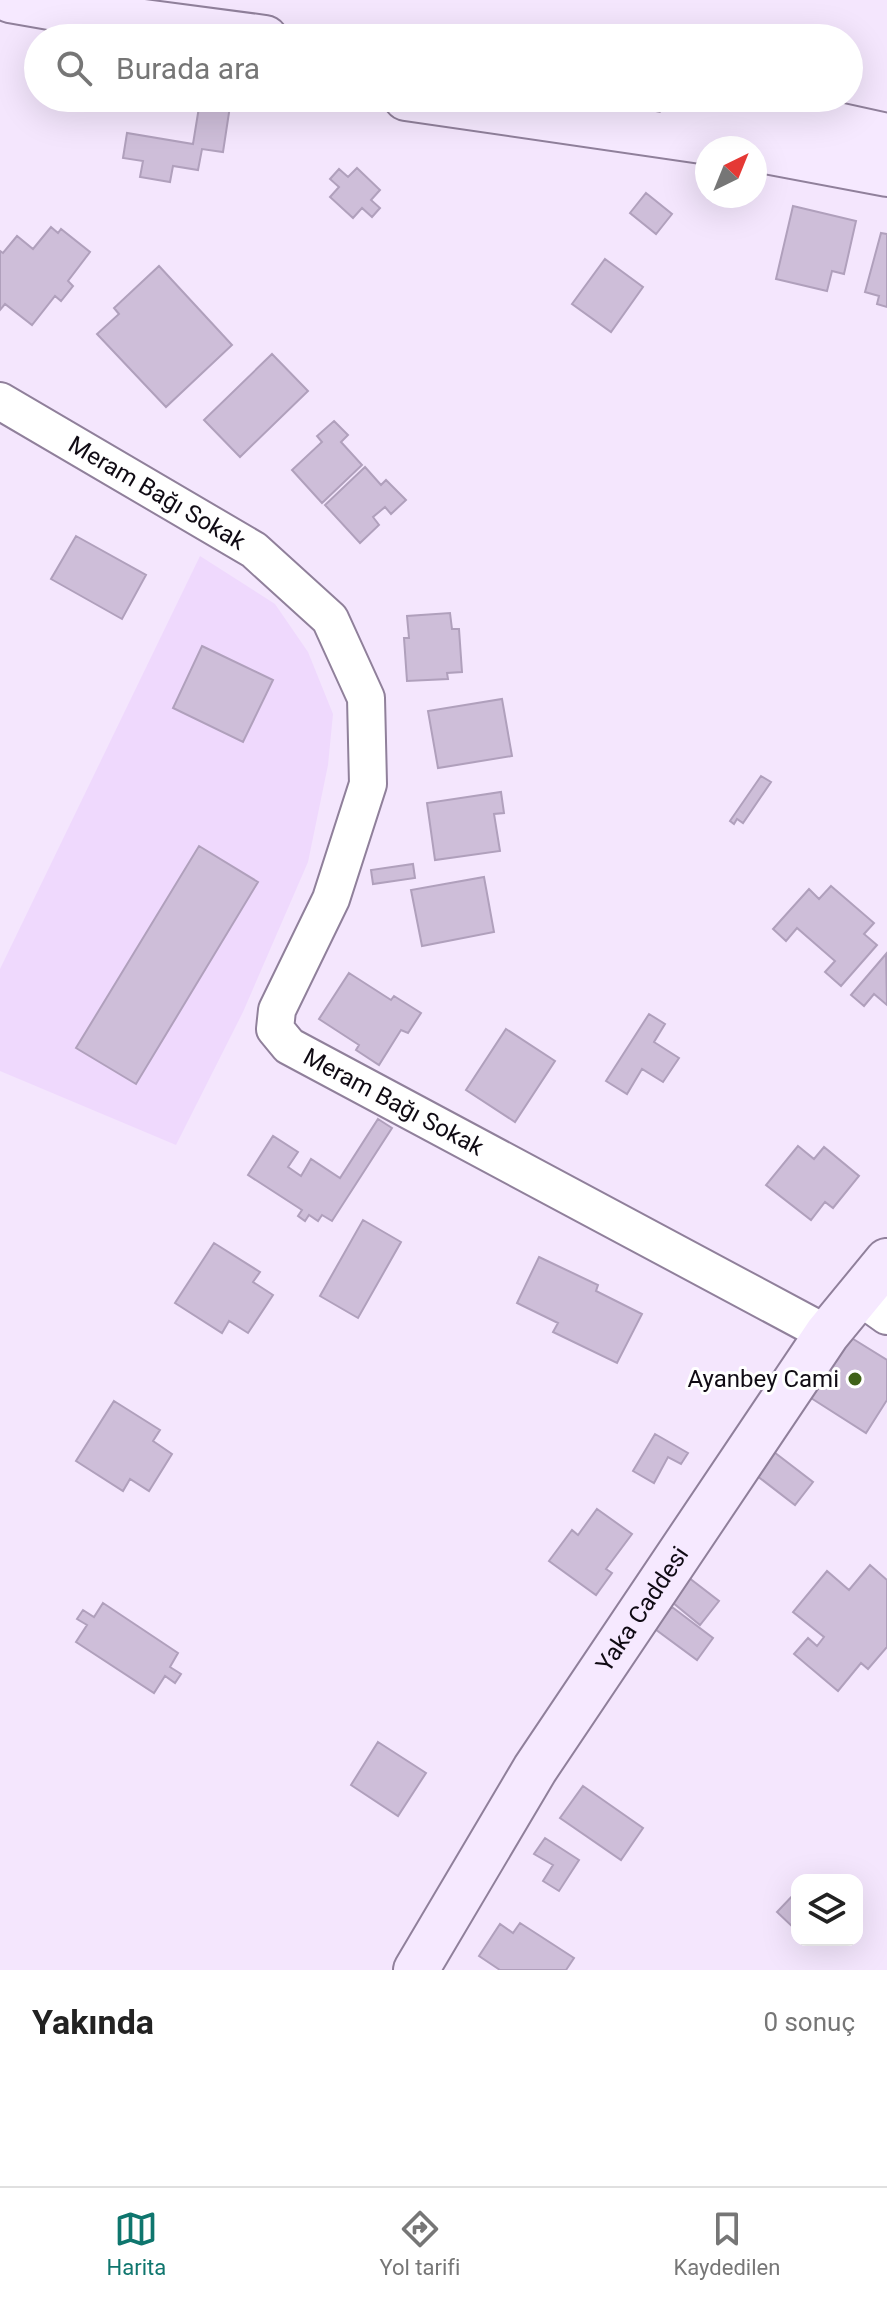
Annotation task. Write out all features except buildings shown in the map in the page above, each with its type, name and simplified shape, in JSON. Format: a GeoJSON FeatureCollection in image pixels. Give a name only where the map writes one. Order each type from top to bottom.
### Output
{"type":"FeatureCollection","features":[{"type":"Feature","properties":{"kind":"main road"},"geometry":{"type":"LineString","coordinates":[[10,0],[124,9],[197,24]]}},
{"type":"Feature","properties":{"kind":"main road"},"geometry":{"type":"LineString","coordinates":[[0,25],[24,30]]}},
{"type":"Feature","properties":{"kind":"main road"},"geometry":{"type":"LineString","coordinates":[[503,112],[695,140]]}},
{"type":"Feature","properties":{"kind":"main road"},"geometry":{"type":"LineString","coordinates":[[775,112],[887,136]]}},
{"type":"Feature","properties":{"kind":"main road"},"geometry":{"type":"LineString","coordinates":[[767,151],[887,174]]}},
{"type":"Feature","properties":{"kind":"main road","name":"Yaka Caddesi"},"geometry":{"type":"LineString","coordinates":[[416,1970],[535,1769],[827,1334],[873,1306],[887,1261]]}},
{"type":"Feature","properties":{"kind":"street","name":"Meram Bağı Sokak"},"geometry":{"type":"LineString","coordinates":[[0,401],[254,550],[330,619],[366,698],[368,784],[331,899],[277,1010],[275,1029],[289,1046],[827,1334]]}},
{"type":"Feature","properties":{"kind":"shaded area"},"geometry":{"type":"Polygon","coordinates":[[[200,556],[275,604],[308,652],[333,714],[328,765],[308,862],[243,1012],[176,1145],[0,1071],[0,969],[200,556]]]}},
{"type":"Feature","properties":{"kind":"place","name":"Ayanbey Cami"},"geometry":{"type":"Point","coordinates":[855,1379]}}]}
